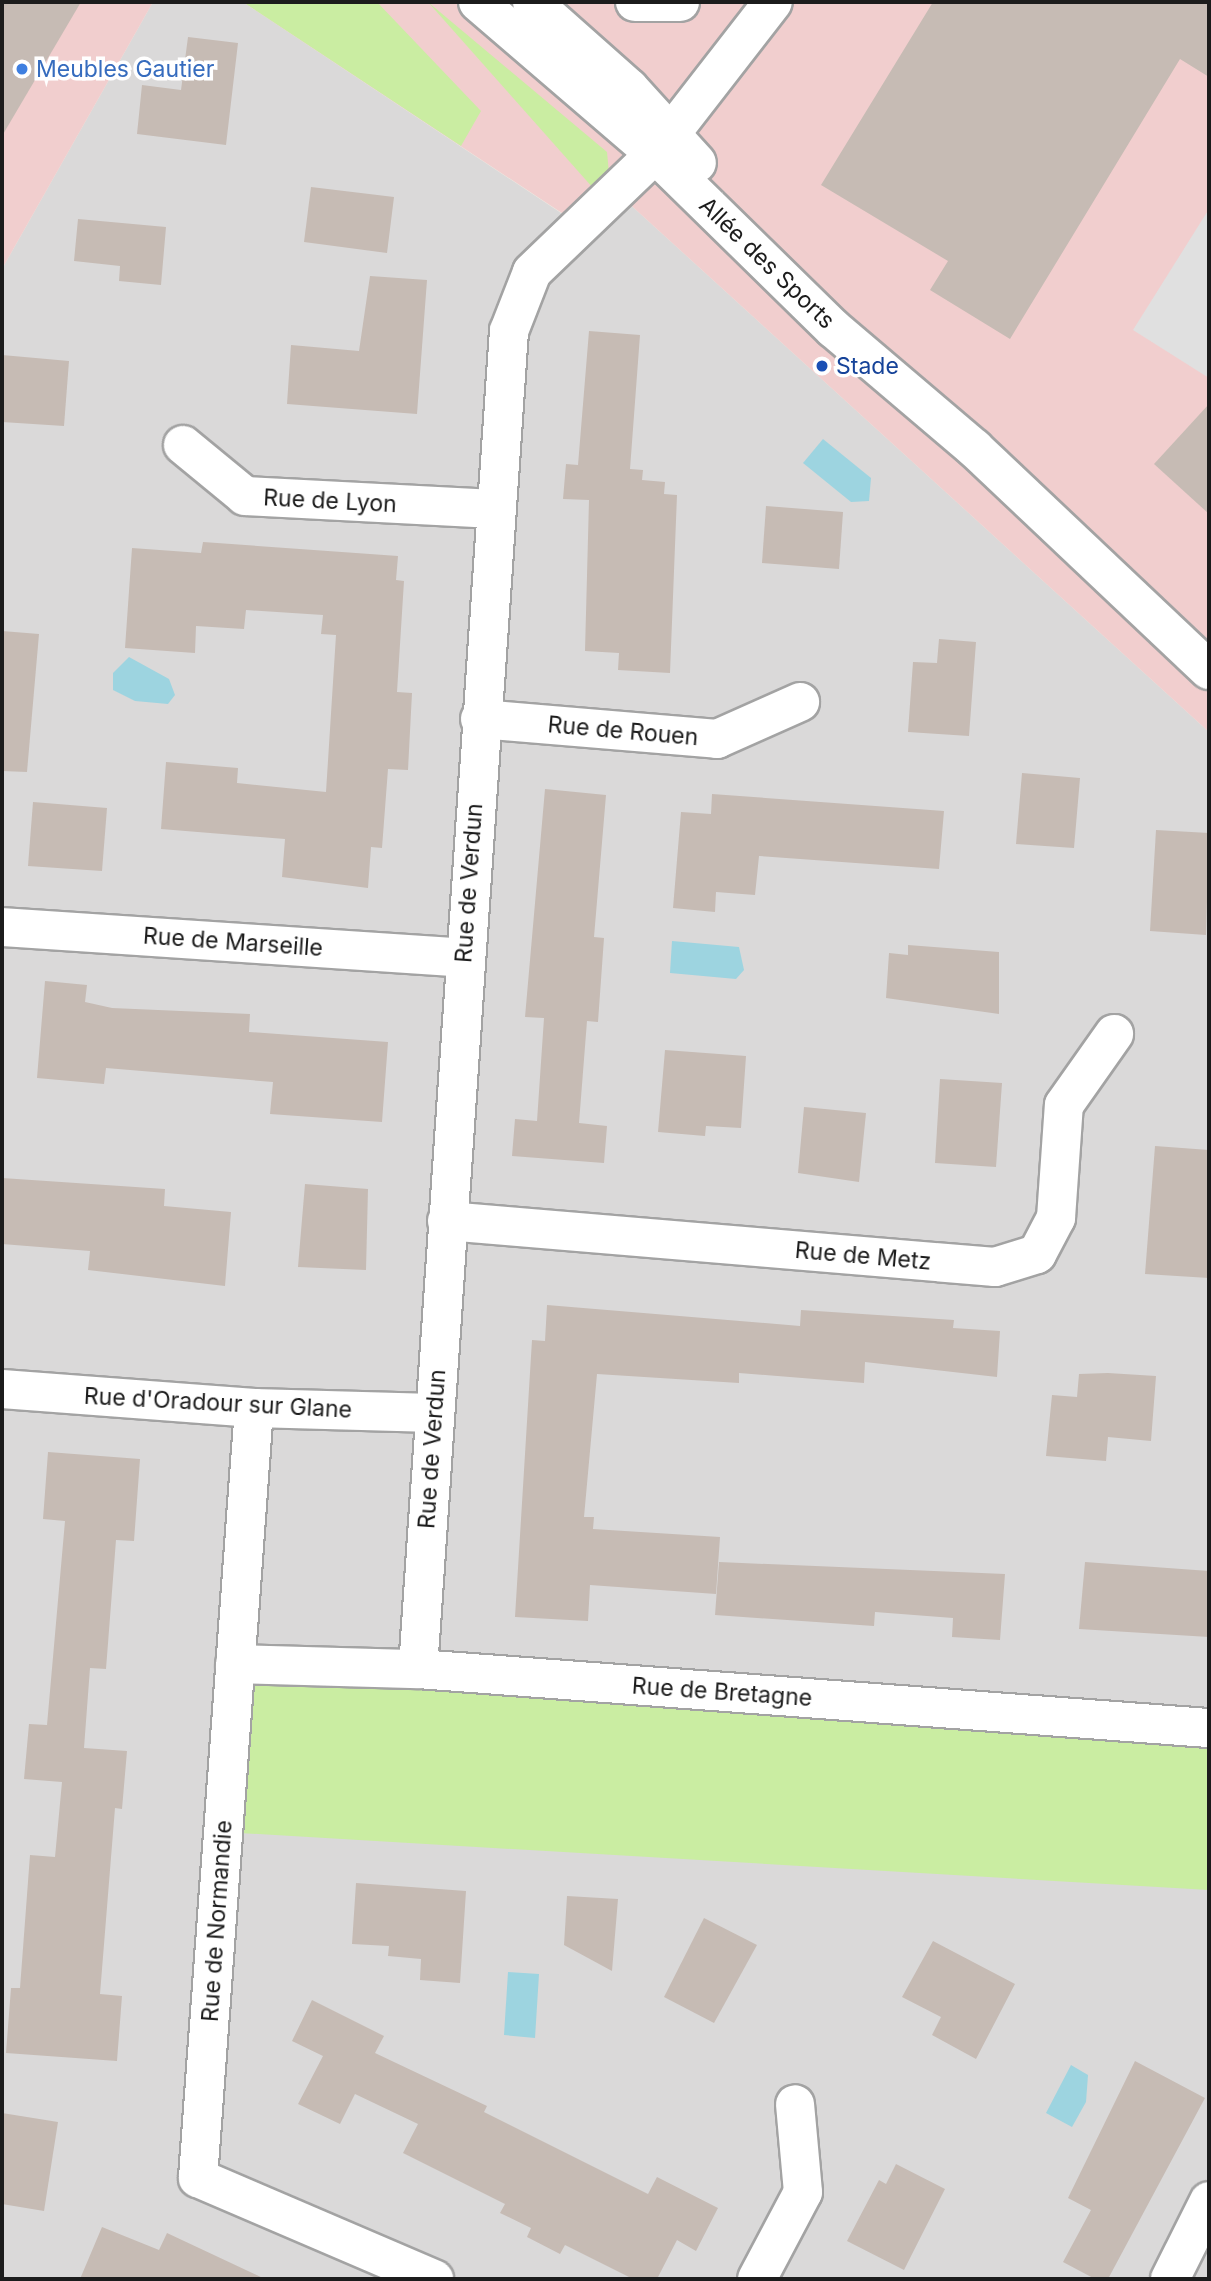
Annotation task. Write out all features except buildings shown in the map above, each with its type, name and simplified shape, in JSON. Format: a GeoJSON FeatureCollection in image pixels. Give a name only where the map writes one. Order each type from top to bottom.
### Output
{"type":"FeatureCollection","features":[{"type":"Feature","properties":{"kind":"street"},"geometry":{"type":"LineString","coordinates":[[478,2],[663,145]]}},
{"type":"Feature","properties":{"kind":"street"},"geometry":{"type":"LineString","coordinates":[[532,2],[629,88],[663,145]]}},
{"type":"Feature","properties":{"kind":"street"},"geometry":{"type":"LineString","coordinates":[[635,2],[680,2]]}},
{"type":"Feature","properties":{"kind":"street"},"geometry":{"type":"LineString","coordinates":[[663,145],[773,2]]}},
{"type":"Feature","properties":{"kind":"street","name":"Allée des Sports"},"geometry":{"type":"LineString","coordinates":[[663,145],[834,329],[974,448],[1209,670]]}},
{"type":"Feature","properties":{"kind":"street","name":"Rue de Verdun"},"geometry":{"type":"LineString","coordinates":[[418,1669],[480,719],[509,331],[532,272],[663,145]]}},
{"type":"Feature","properties":{"kind":"street","name":"Rue de Lyon"},"geometry":{"type":"LineString","coordinates":[[183,445],[245,496],[495,509]]}},
{"type":"Feature","properties":{"kind":"street","name":"Rue de Rouen"},"geometry":{"type":"LineString","coordinates":[[480,719],[717,740],[800,702]]}},
{"type":"Feature","properties":{"kind":"street","name":"Rue de Marseille"},"geometry":{"type":"LineString","coordinates":[[2,927],[464,958]]}},
{"type":"Feature","properties":{"kind":"street","name":"Rue de Metz"},"geometry":{"type":"LineString","coordinates":[[447,1221],[995,1267],[1037,1254],[1056,1218],[1064,1105],[1114,1034]]}},
{"type":"Feature","properties":{"kind":"street","name":"Rue d'Oradour sur Glane"},"geometry":{"type":"LineString","coordinates":[[2,1389],[254,1408],[434,1413]]}},
{"type":"Feature","properties":{"kind":"street","name":"Rue de Normandie"},"geometry":{"type":"LineString","coordinates":[[254,1408],[198,2178],[434,2279]]}},
{"type":"Feature","properties":{"kind":"street","name":"Rue de Bretagne"},"geometry":{"type":"LineString","coordinates":[[235,1664],[418,1669],[1209,1728]]}},
{"type":"Feature","properties":{"kind":"street"},"geometry":{"type":"LineString","coordinates":[[757,2279],[803,2192],[796,2104]]}},
{"type":"Feature","properties":{"kind":"street"},"geometry":{"type":"LineString","coordinates":[[1170,2279],[1209,2201]]}},
{"type":"Feature","properties":{"kind":"shaded area"},"geometry":{"type":"Polygon","coordinates":[[[2,2],[153,2],[2,269],[2,2]]]}},
{"type":"Feature","properties":{"kind":"shaded area"},"geometry":{"type":"Polygon","coordinates":[[[153,2],[243,2],[573,221],[612,188],[1209,732],[1209,2279],[2,2279],[2,269],[153,2]]]}},
{"type":"Feature","properties":{"kind":"shaded area"},"geometry":{"type":"Polygon","coordinates":[[[243,2],[1209,2],[1209,732],[612,188],[574,221],[243,2]]]}},
{"type":"Feature","properties":{"kind":"shaded area"},"geometry":{"type":"Polygon","coordinates":[[[1209,209],[1209,378],[1133,330],[1209,209]]]}},
{"type":"Feature","properties":{"kind":"green space"},"geometry":{"type":"Polygon","coordinates":[[[243,2],[377,2],[481,111],[461,146],[243,2]]]}},
{"type":"Feature","properties":{"kind":"green space"},"geometry":{"type":"Polygon","coordinates":[[[428,2],[607,152],[609,173],[593,188],[428,2]]]}},
{"type":"Feature","properties":{"kind":"green space"},"geometry":{"type":"Polygon","coordinates":[[[235,1664],[1209,1729],[1209,1890],[223,1832],[235,1664]]]}},
{"type":"Feature","properties":{"kind":"water"},"geometry":{"type":"Polygon","coordinates":[[[823,439],[871,478],[869,501],[851,502],[803,463],[823,439]]]}},
{"type":"Feature","properties":{"kind":"water"},"geometry":{"type":"Polygon","coordinates":[[[129,657],[169,679],[175,695],[168,704],[135,701],[113,690],[113,673],[129,657]]]}},
{"type":"Feature","properties":{"kind":"water"},"geometry":{"type":"Polygon","coordinates":[[[672,941],[739,947],[744,970],[736,979],[670,973],[672,941]]]}},
{"type":"Feature","properties":{"kind":"water"},"geometry":{"type":"Polygon","coordinates":[[[508,1972],[539,1974],[535,2038],[504,2035],[508,1972]]]}},
{"type":"Feature","properties":{"kind":"water"},"geometry":{"type":"Polygon","coordinates":[[[1071,2065],[1088,2075],[1086,2102],[1072,2127],[1046,2113],[1071,2065]]]}},
{"type":"Feature","properties":{"kind":"place","name":"Meubles Gautier"},"geometry":{"type":"Point","coordinates":[22,69]}},
{"type":"Feature","properties":{"kind":"place","name":"Stade"},"geometry":{"type":"Point","coordinates":[822,366]}}]}
